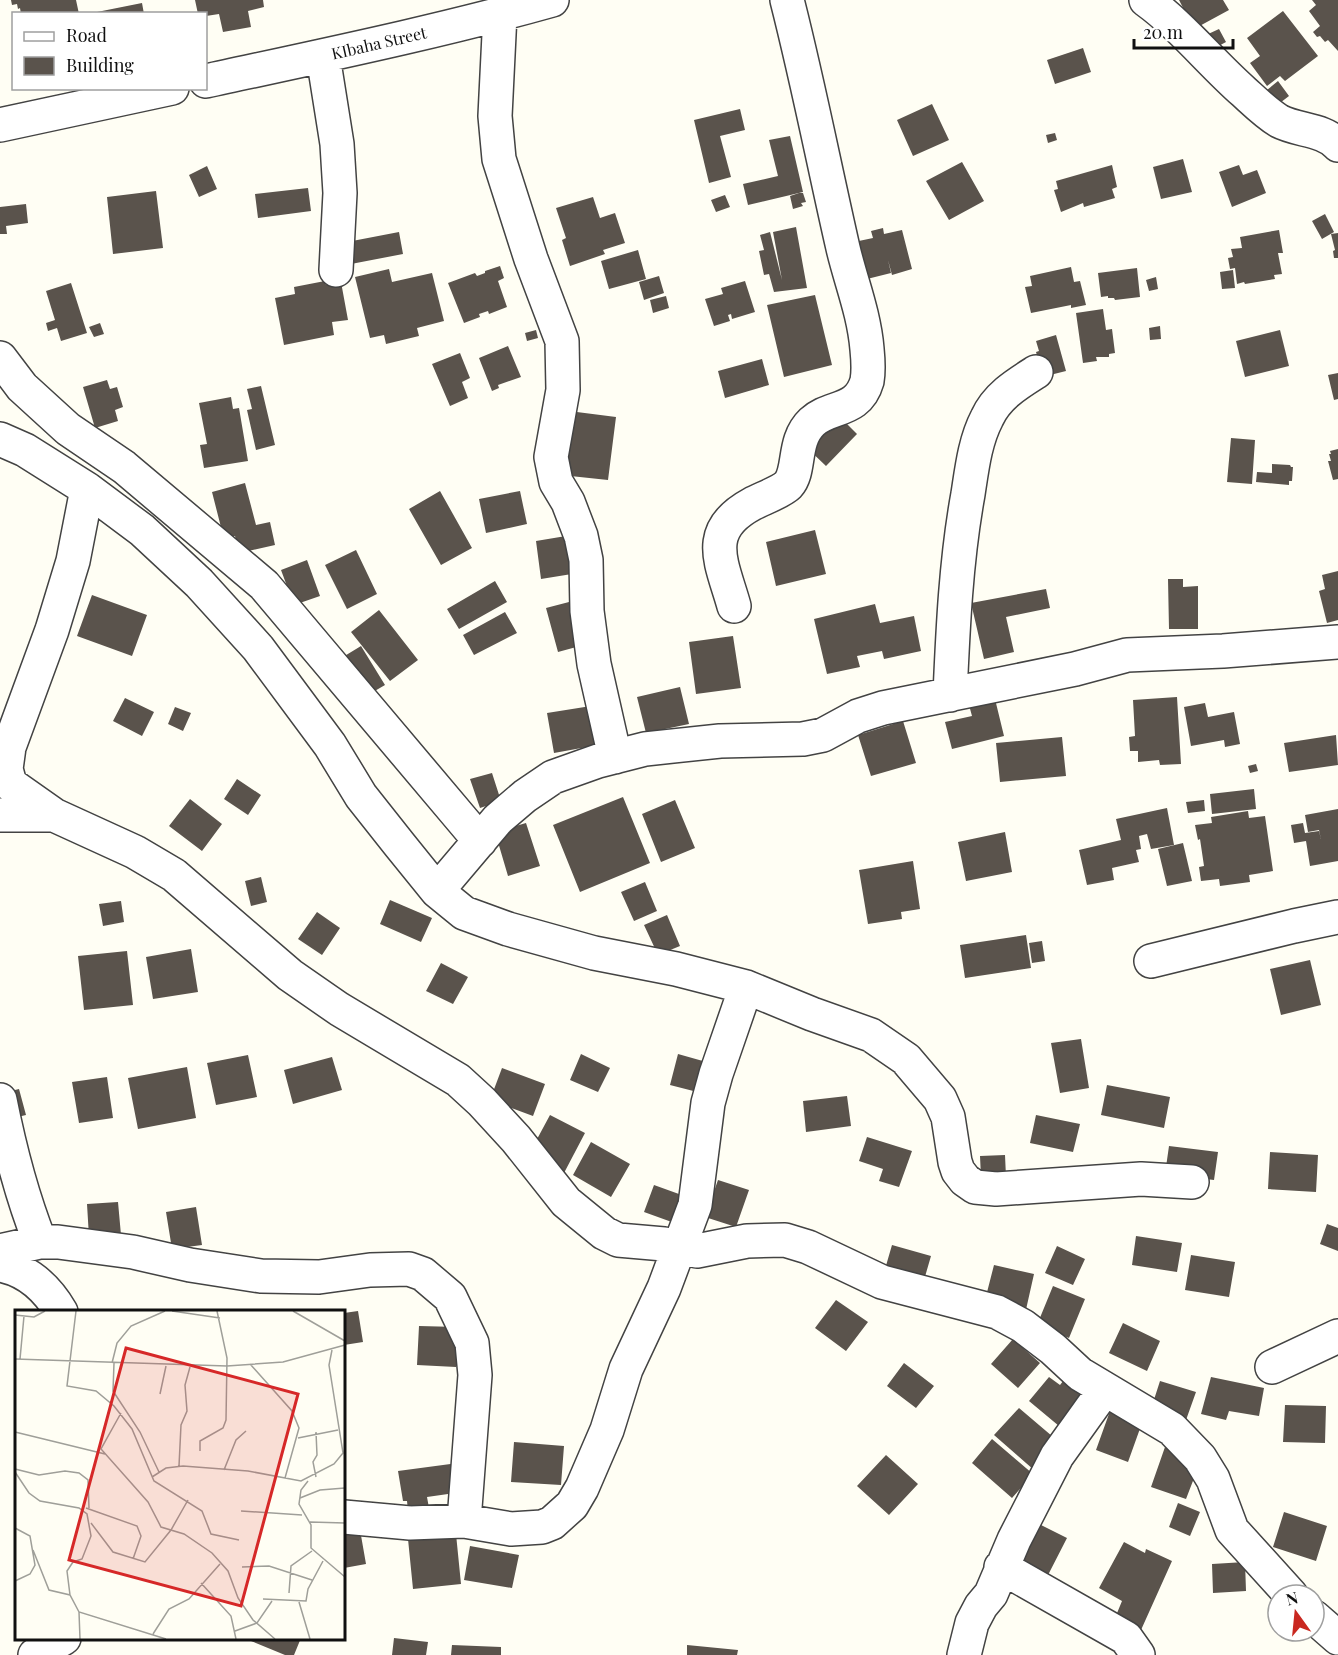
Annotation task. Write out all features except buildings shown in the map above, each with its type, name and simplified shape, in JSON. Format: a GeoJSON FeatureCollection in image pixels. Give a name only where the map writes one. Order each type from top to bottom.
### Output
{"type":"FeatureCollection","features":[{"type":"Feature","properties":{"kind":"street","name":"KIbaha Street"},"geometry":{"type":"LineString","coordinates":[[207,81],[322,56],[552,0]]}},
{"type":"Feature","properties":{"kind":"street"},"geometry":{"type":"LineString","coordinates":[[734,606],[719,552],[720,536],[725,526],[746,507],[788,485],[793,475],[801,436],[819,417],[846,407],[859,397],[867,381],[866,328],[844,254],[787,0]]}},
{"type":"Feature","properties":{"kind":"street"},"geometry":{"type":"LineString","coordinates":[[1146,0],[1167,15],[1220,71],[1269,115],[1288,126],[1331,137],[1338,145]]}},
{"type":"Feature","properties":{"kind":"street"},"geometry":{"type":"LineString","coordinates":[[500,14],[495,116],[499,159],[531,260],[562,341],[563,390],[550,457],[556,482],[568,502],[581,536],[586,560],[587,611],[594,664],[615,757]]}},
{"type":"Feature","properties":{"kind":"street"},"geometry":{"type":"LineString","coordinates":[[322,56],[337,144],[340,194],[336,270]]}},
{"type":"Feature","properties":{"kind":"street"},"geometry":{"type":"LineString","coordinates":[[0,125],[163,90]]}},
{"type":"Feature","properties":{"kind":"street"},"geometry":{"type":"LineString","coordinates":[[0,358],[22,387],[68,429],[124,466],[264,585],[480,841]]}},
{"type":"Feature","properties":{"kind":"street"},"geometry":{"type":"LineString","coordinates":[[950,695],[955,594],[974,455],[987,417],[1000,398],[1036,372]]}},
{"type":"Feature","properties":{"kind":"street"},"geometry":{"type":"LineString","coordinates":[[0,439],[25,450],[87,489],[150,538],[199,584],[258,648],[330,745],[361,796],[437,891],[464,913],[508,929],[594,953],[676,969],[746,987],[871,1035],[906,1059],[940,1099],[948,1117],[958,1171],[975,1187],[996,1189],[1141,1179],[1192,1182]]}},
{"type":"Feature","properties":{"kind":"street"},"geometry":{"type":"LineString","coordinates":[[87,489],[73,561],[52,630],[9,747],[6,769],[10,784],[54,815],[135,852],[174,875],[290,975],[339,1009],[458,1080],[509,1132],[566,1202],[604,1233],[618,1240],[697,1251],[747,1241],[785,1240],[808,1247],[882,1282],[997,1312],[1023,1326],[1080,1374],[1172,1429],[1200,1458],[1213,1479],[1232,1530],[1280,1583]]}},
{"type":"Feature","properties":{"kind":"street"},"geometry":{"type":"LineString","coordinates":[[437,891],[498,819],[525,796],[553,777],[598,761],[645,749],[720,741],[803,739],[823,735],[858,716],[883,708],[1075,669],[1127,655],[1223,651],[1338,642]]}},
{"type":"Feature","properties":{"kind":"street"},"geometry":{"type":"LineString","coordinates":[[0,814],[54,815]]}},
{"type":"Feature","properties":{"kind":"street"},"geometry":{"type":"LineString","coordinates":[[1151,961],[1338,917]]}},
{"type":"Feature","properties":{"kind":"street"},"geometry":{"type":"LineString","coordinates":[[345,1517],[410,1523],[464,1521],[511,1529],[542,1527],[552,1522],[572,1505],[582,1488],[607,1430],[627,1369],[664,1288],[695,1205],[708,1103],[746,987]]}},
{"type":"Feature","properties":{"kind":"street"},"geometry":{"type":"LineString","coordinates":[[0,1100],[13,1163],[40,1242]]}},
{"type":"Feature","properties":{"kind":"street"},"geometry":{"type":"LineString","coordinates":[[0,1251],[40,1242],[58,1242],[133,1252],[190,1266],[261,1276],[319,1277],[370,1270],[409,1269],[423,1274],[450,1297],[472,1343],[475,1375],[464,1521]]}},
{"type":"Feature","properties":{"kind":"street"},"geometry":{"type":"LineString","coordinates":[[0,1265],[25,1273],[43,1287],[60,1310]]}},
{"type":"Feature","properties":{"kind":"street"},"geometry":{"type":"LineString","coordinates":[[1272,1367],[1338,1336]]}},
{"type":"Feature","properties":{"kind":"street"},"geometry":{"type":"LineString","coordinates":[[964,1655],[972,1623],[991,1594],[1001,1567],[1057,1455],[1105,1389]]}},
{"type":"Feature","properties":{"kind":"street"},"geometry":{"type":"LineString","coordinates":[[1001,1567],[1126,1638],[1138,1655]]}},
{"type":"Feature","properties":{"kind":"street"},"geometry":{"type":"LineString","coordinates":[[1326,1628],[1338,1638]]}},
{"type":"Feature","properties":{"kind":"street"},"geometry":{"type":"LineString","coordinates":[[35,1655],[61,1640]]}}]}
